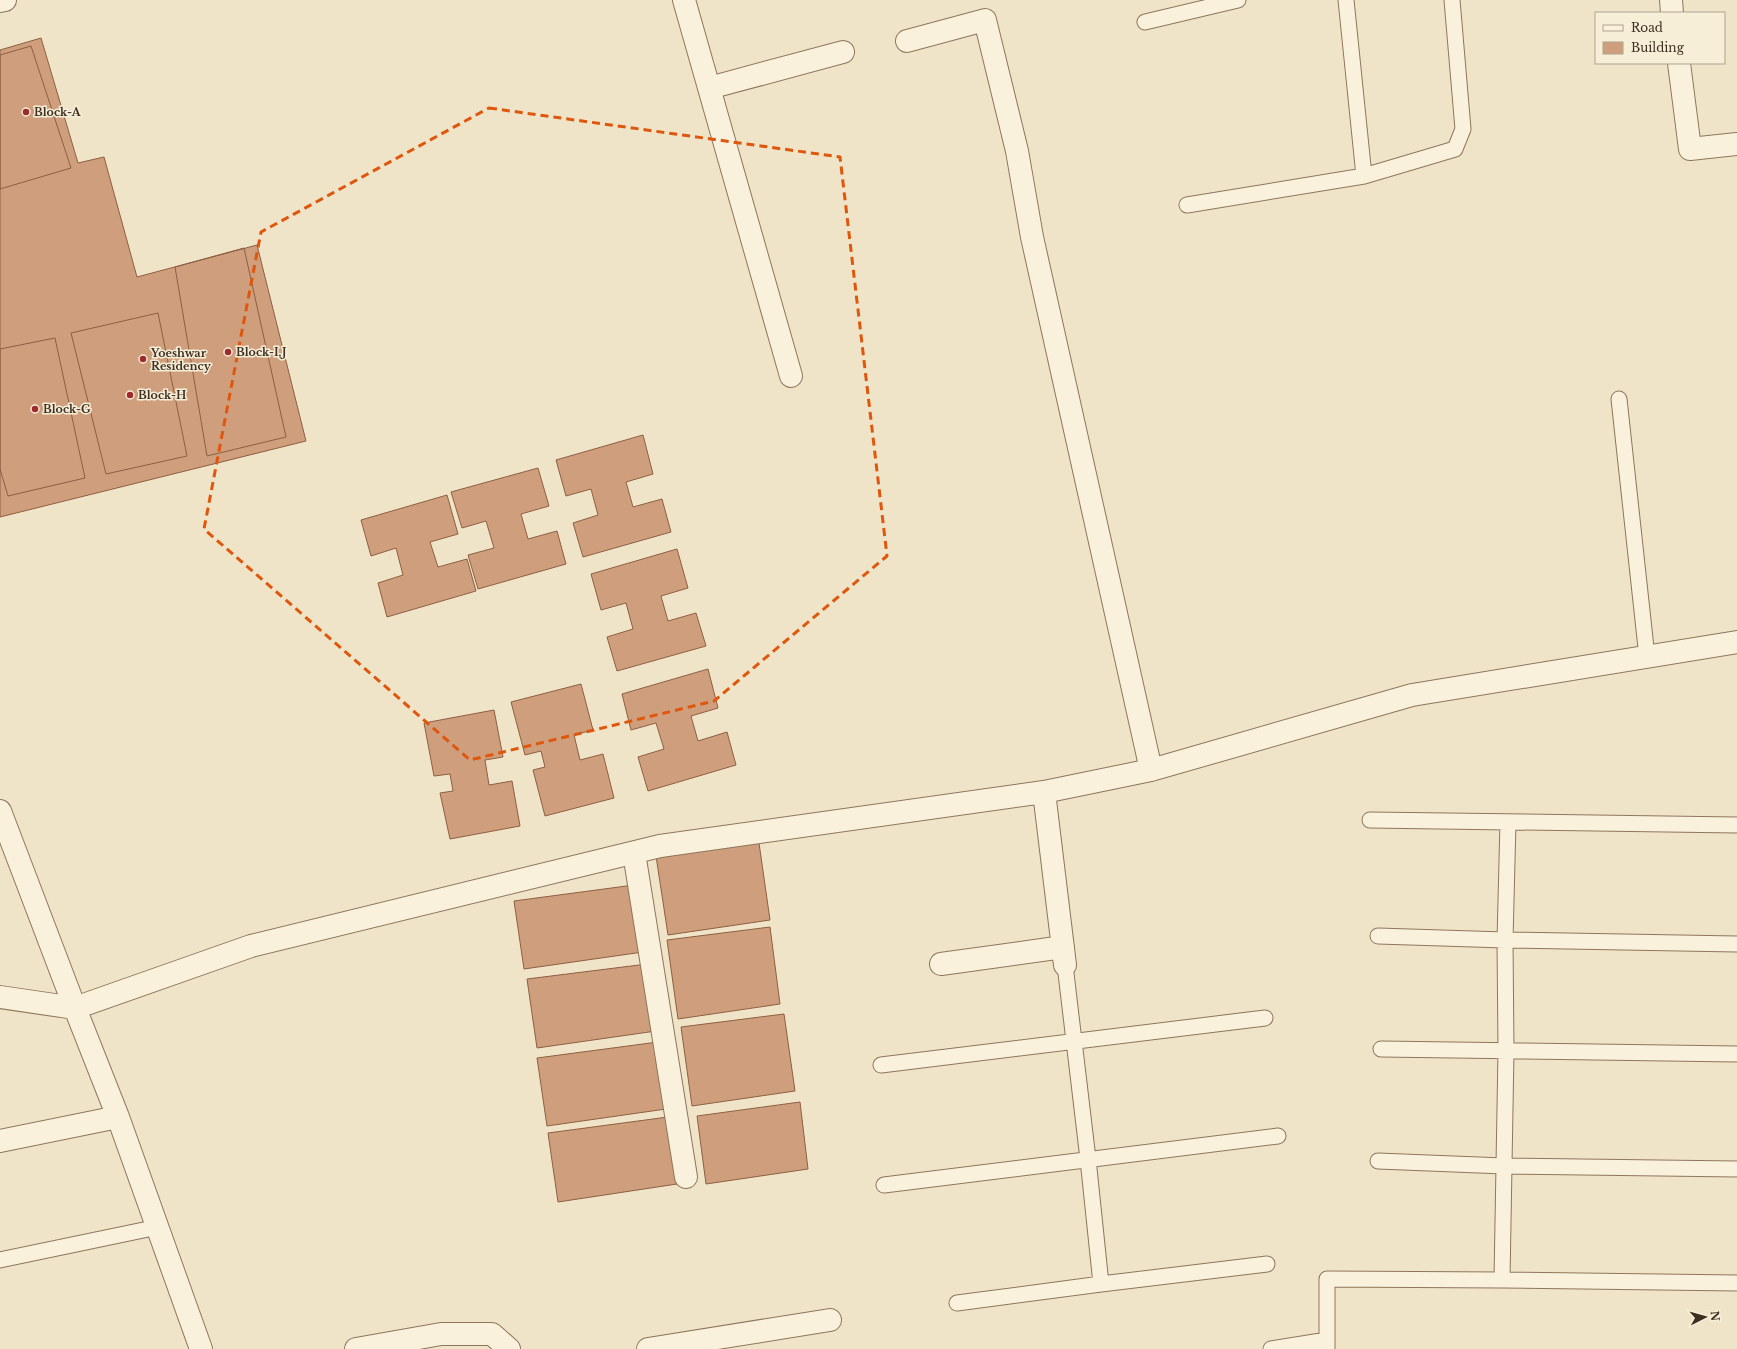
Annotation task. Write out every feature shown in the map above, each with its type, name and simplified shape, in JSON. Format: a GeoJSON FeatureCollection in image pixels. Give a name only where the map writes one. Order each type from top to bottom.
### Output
{"type":"FeatureCollection","features":[{"type":"Feature","properties":{"kind":"street"},"geometry":{"type":"LineString","coordinates":[[0,1],[5,0]]}},
{"type":"Feature","properties":{"kind":"street"},"geometry":{"type":"LineString","coordinates":[[684,0],[791,376]]}},
{"type":"Feature","properties":{"kind":"street"},"geometry":{"type":"LineString","coordinates":[[1670,0],[1672,12]]}},
{"type":"Feature","properties":{"kind":"street"},"geometry":{"type":"LineString","coordinates":[[907,41],[985,20],[1017,151],[1032,237],[1151,770]]}},
{"type":"Feature","properties":{"kind":"street"},"geometry":{"type":"LineString","coordinates":[[709,88],[843,52]]}},
{"type":"Feature","properties":{"kind":"street"},"geometry":{"type":"LineString","coordinates":[[1679,64],[1690,150],[1737,144]]}},
{"type":"Feature","properties":{"kind":"street"},"geometry":{"type":"LineString","coordinates":[[0,997],[75,1008],[251,946],[660,846],[1044,792],[1151,770],[1412,695],[1737,642]]}},
{"type":"Feature","properties":{"kind":"street"},"geometry":{"type":"LineString","coordinates":[[941,964],[1064,956],[1044,792]]}},
{"type":"Feature","properties":{"kind":"street"},"geometry":{"type":"LineString","coordinates":[[0,811],[118,1117],[201,1349]]}},
{"type":"Feature","properties":{"kind":"street"},"geometry":{"type":"LineString","coordinates":[[634,853],[686,1177]]}},
{"type":"Feature","properties":{"kind":"street"},"geometry":{"type":"LineString","coordinates":[[0,1142],[118,1117]]}},
{"type":"Feature","properties":{"kind":"street"},"geometry":{"type":"LineString","coordinates":[[648,1349],[702,1345],[830,1320]]}},
{"type":"Feature","properties":{"kind":"street"},"geometry":{"type":"LineString","coordinates":[[356,1349],[441,1334],[492,1334],[508,1349]]}},
{"type":"Feature","properties":{"kind":"lane"},"geometry":{"type":"LineString","coordinates":[[1145,22],[1238,0]]}},
{"type":"Feature","properties":{"kind":"lane"},"geometry":{"type":"LineString","coordinates":[[1346,0],[1364,176]]}},
{"type":"Feature","properties":{"kind":"lane"},"geometry":{"type":"LineString","coordinates":[[1187,205],[1364,176],[1456,149],[1463,129],[1452,0]]}},
{"type":"Feature","properties":{"kind":"lane"},"geometry":{"type":"LineString","coordinates":[[1619,399],[1647,657]]}},
{"type":"Feature","properties":{"kind":"lane"},"geometry":{"type":"LineString","coordinates":[[1370,820],[1737,825]]}},
{"type":"Feature","properties":{"kind":"lane"},"geometry":{"type":"LineString","coordinates":[[1502,1280],[1506,1051],[1505,940],[1508,822]]}},
{"type":"Feature","properties":{"kind":"lane"},"geometry":{"type":"LineString","coordinates":[[1378,936],[1737,944]]}},
{"type":"Feature","properties":{"kind":"lane"},"geometry":{"type":"LineString","coordinates":[[1064,956],[1088,1158],[1101,1284]]}},
{"type":"Feature","properties":{"kind":"lane"},"geometry":{"type":"LineString","coordinates":[[881,1065],[1266,1018]]}},
{"type":"Feature","properties":{"kind":"lane"},"geometry":{"type":"LineString","coordinates":[[1381,1049],[1737,1054]]}},
{"type":"Feature","properties":{"kind":"lane"},"geometry":{"type":"LineString","coordinates":[[884,1184],[1278,1136]]}},
{"type":"Feature","properties":{"kind":"lane"},"geometry":{"type":"LineString","coordinates":[[1378,1161],[1504,1166],[1737,1169]]}},
{"type":"Feature","properties":{"kind":"lane"},"geometry":{"type":"LineString","coordinates":[[0,1260],[158,1227]]}},
{"type":"Feature","properties":{"kind":"lane"},"geometry":{"type":"LineString","coordinates":[[957,1303],[1267,1264]]}},
{"type":"Feature","properties":{"kind":"lane"},"geometry":{"type":"LineString","coordinates":[[1271,1349],[1327,1344],[1327,1279],[1737,1283]]}},
{"type":"Feature","properties":{"kind":"highlighted area"},"geometry":{"type":"Polygon","coordinates":[[[489,108],[840,157],[887,556],[714,701],[470,760],[204,529],[261,232],[489,108]]]}},
{"type":"Feature","properties":{"kind":"building","name":"Yoeshwar Residency"},"geometry":{"type":"Polygon","coordinates":[[[41,38],[78,163],[104,157],[137,277],[257,245],[306,441],[0,517],[0,50],[41,38]]]}},
{"type":"Feature","properties":{"kind":"building","name":"Block-A"},"geometry":{"type":"Polygon","coordinates":[[[31,46],[71,168],[0,189],[0,55],[31,46]]]}},
{"type":"Feature","properties":{"kind":"building","name":"Block-I,J"},"geometry":{"type":"Polygon","coordinates":[[[244,248],[286,437],[207,456],[175,267],[244,248]]]}},
{"type":"Feature","properties":{"kind":"building","name":"Block-H"},"geometry":{"type":"Polygon","coordinates":[[[158,313],[187,456],[106,474],[71,333],[158,313]]]}},
{"type":"Feature","properties":{"kind":"building","name":"Block-G"},"geometry":{"type":"Polygon","coordinates":[[[55,338],[85,478],[8,496],[0,469],[0,349],[55,338]]]}},
{"type":"Feature","properties":{"kind":"building"},"geometry":{"type":"Polygon","coordinates":[[[643,435],[653,474],[626,482],[633,507],[662,499],[671,532],[583,557],[573,523],[598,515],[591,489],[566,496],[556,460],[643,435]]]}},
{"type":"Feature","properties":{"kind":"building"},"geometry":{"type":"Polygon","coordinates":[[[538,468],[549,506],[521,514],[528,539],[557,531],[566,564],[478,589],[468,555],[494,548],[486,521],[462,528],[451,492],[538,468]]]}},
{"type":"Feature","properties":{"kind":"building"},"geometry":{"type":"Polygon","coordinates":[[[447,495],[458,534],[430,542],[438,567],[467,559],[476,591],[387,617],[378,583],[403,575],[396,548],[371,556],[361,520],[447,495]]]}},
{"type":"Feature","properties":{"kind":"building"},"geometry":{"type":"Polygon","coordinates":[[[677,549],[688,588],[661,596],[668,621],[696,613],[706,646],[617,671],[607,637],[633,629],[626,603],[601,610],[591,574],[677,549]]]}},
{"type":"Feature","properties":{"kind":"building"},"geometry":{"type":"Polygon","coordinates":[[[708,669],[718,708],[691,716],[698,741],[727,732],[736,765],[648,791],[638,757],[664,749],[656,723],[631,730],[622,694],[708,669]]]}},
{"type":"Feature","properties":{"kind":"building"},"geometry":{"type":"Polygon","coordinates":[[[581,684],[593,730],[574,735],[580,760],[603,754],[614,798],[545,816],[533,770],[545,767],[541,751],[525,755],[511,702],[581,684]]]}},
{"type":"Feature","properties":{"kind":"building"},"geometry":{"type":"Polygon","coordinates":[[[494,710],[503,757],[485,760],[489,785],[512,781],[520,826],[450,839],[440,793],[453,791],[450,774],[434,776],[424,723],[494,710]]]}},
{"type":"Feature","properties":{"kind":"building"},"geometry":{"type":"Polygon","coordinates":[[[759,843],[770,920],[668,935],[656,856],[759,843]]]}},
{"type":"Feature","properties":{"kind":"building"},"geometry":{"type":"Polygon","coordinates":[[[634,885],[643,952],[524,969],[514,901],[634,885]]]}},
{"type":"Feature","properties":{"kind":"building"},"geometry":{"type":"Polygon","coordinates":[[[770,927],[780,1004],[678,1019],[667,940],[770,927]]]}},
{"type":"Feature","properties":{"kind":"building"},"geometry":{"type":"Polygon","coordinates":[[[647,964],[656,1031],[537,1048],[527,979],[647,964]]]}},
{"type":"Feature","properties":{"kind":"building"},"geometry":{"type":"Polygon","coordinates":[[[784,1014],[795,1091],[692,1106],[681,1027],[784,1014]]]}},
{"type":"Feature","properties":{"kind":"building"},"geometry":{"type":"Polygon","coordinates":[[[658,1042],[666,1109],[547,1126],[537,1058],[658,1042]]]}},
{"type":"Feature","properties":{"kind":"building"},"geometry":{"type":"Polygon","coordinates":[[[800,1102],[808,1169],[706,1184],[697,1116],[800,1102]]]}},
{"type":"Feature","properties":{"kind":"building"},"geometry":{"type":"Polygon","coordinates":[[[668,1117],[677,1184],[558,1202],[548,1133],[668,1117]]]}},
{"type":"Feature","properties":{"kind":"place","name":"Block-A"},"geometry":{"type":"Point","coordinates":[26,112]}},
{"type":"Feature","properties":{"kind":"place","name":"Block-I,J"},"geometry":{"type":"Point","coordinates":[228,352]}},
{"type":"Feature","properties":{"kind":"place","name":"Yoeshwar Residency"},"geometry":{"type":"Point","coordinates":[143,359]}},
{"type":"Feature","properties":{"kind":"place","name":"Block-H"},"geometry":{"type":"Point","coordinates":[130,395]}},
{"type":"Feature","properties":{"kind":"place","name":"Block-G"},"geometry":{"type":"Point","coordinates":[35,409]}}]}
